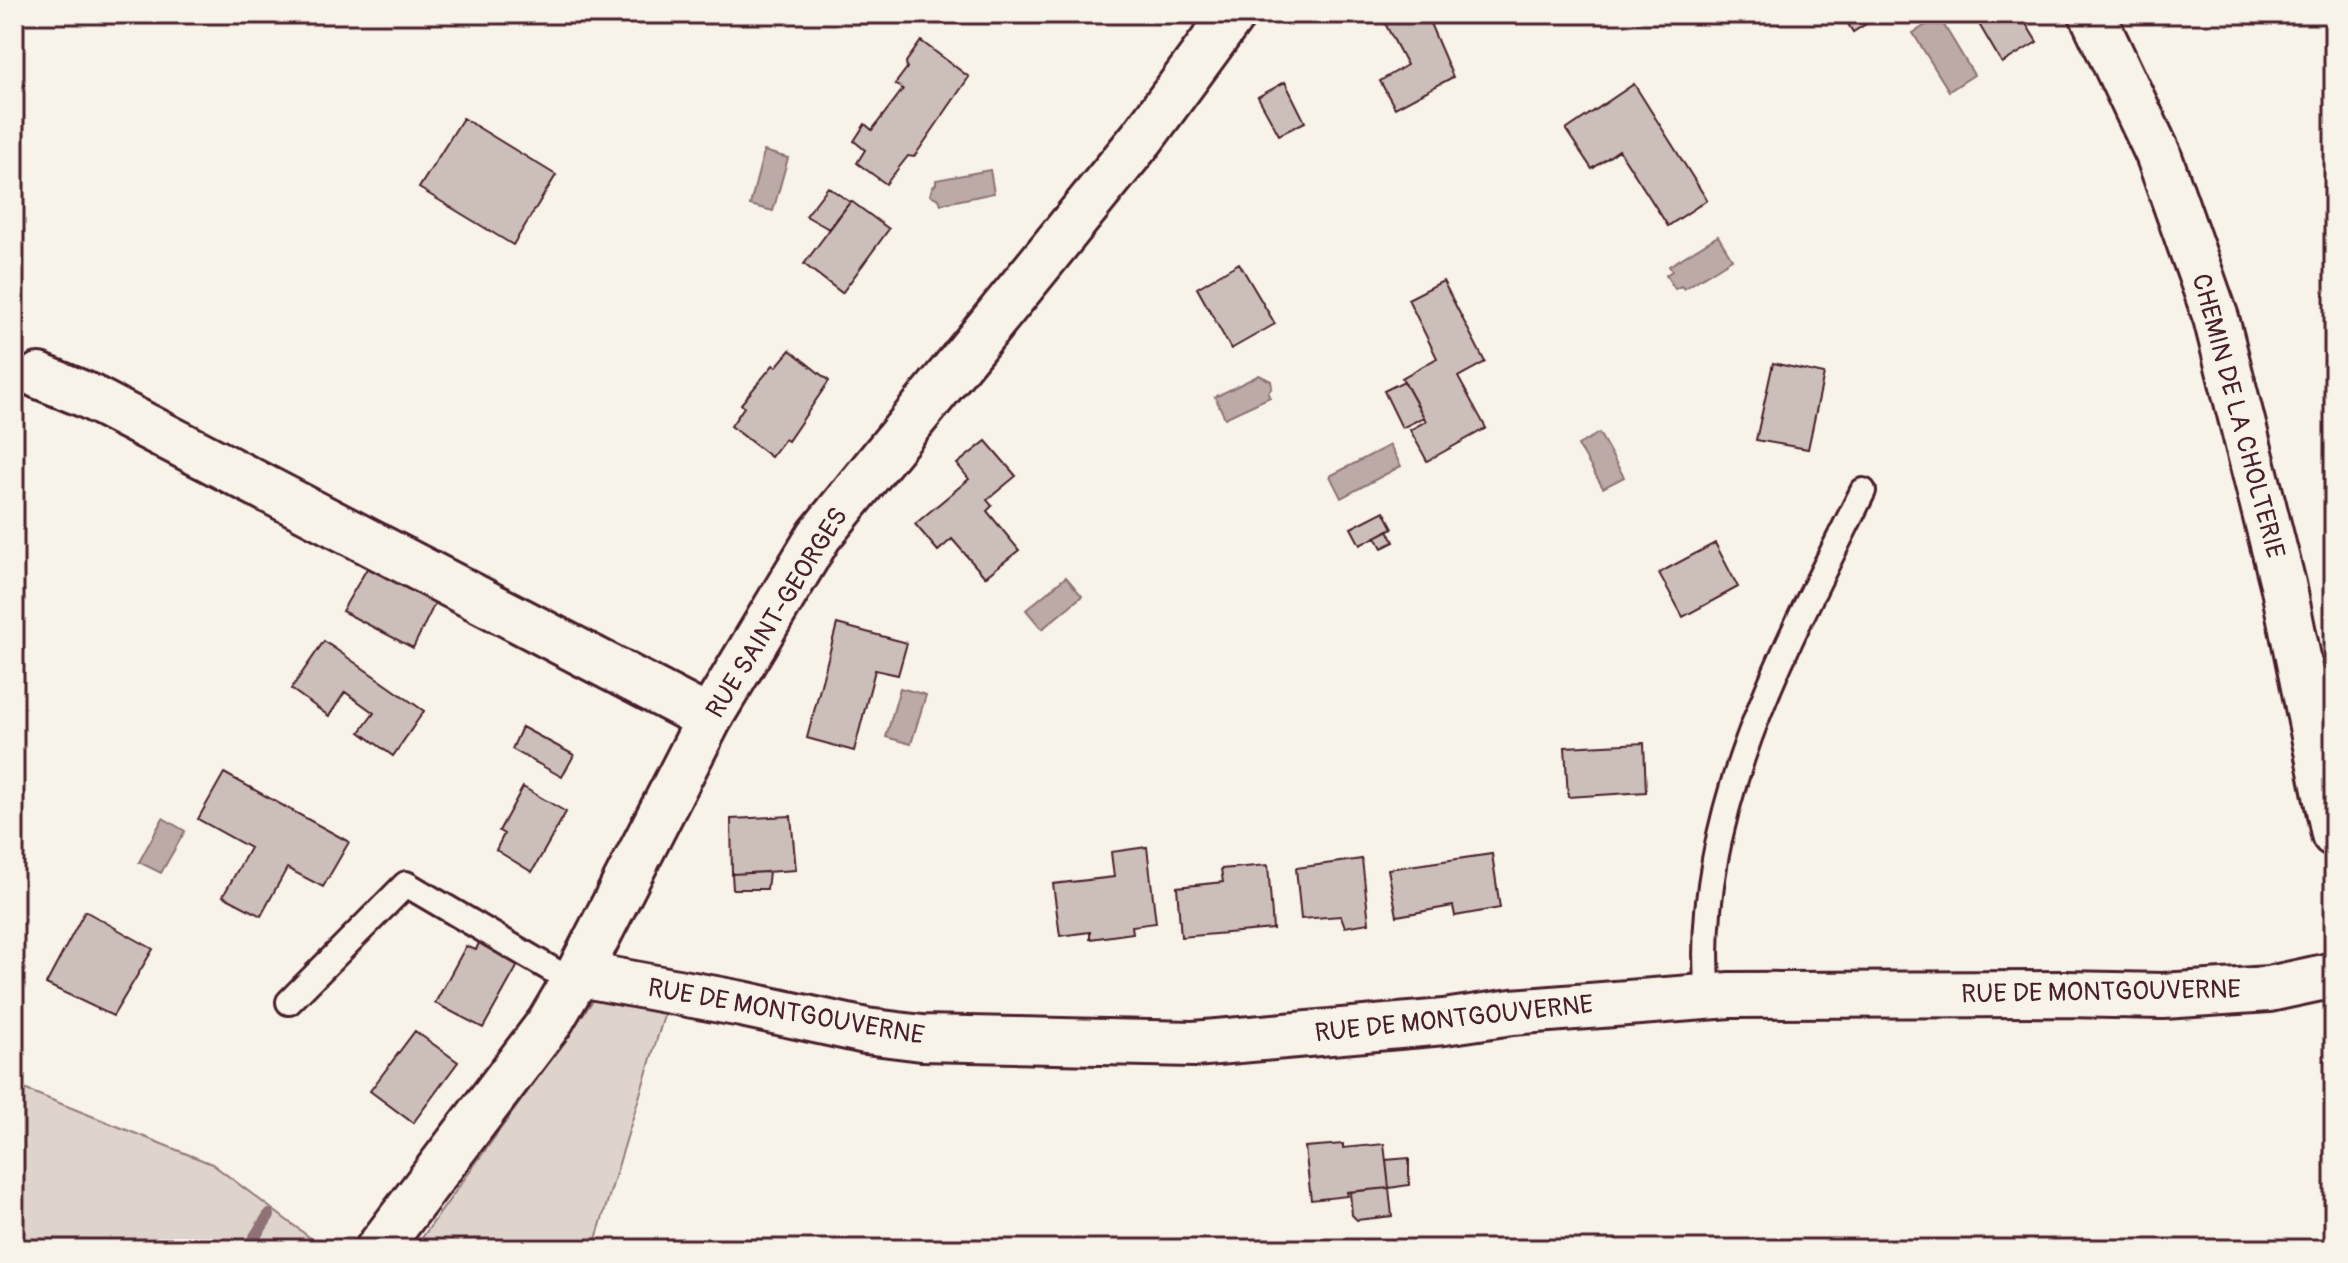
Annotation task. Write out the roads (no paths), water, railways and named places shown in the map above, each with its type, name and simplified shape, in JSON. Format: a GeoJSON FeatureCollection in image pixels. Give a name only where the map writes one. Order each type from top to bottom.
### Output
{"type":"FeatureCollection","features":[{"type":"Feature","properties":{"kind":"street","name":"RUE SAINT-GEORGES"},"geometry":{"type":"LineString","coordinates":[[378,1249],[524,1059],[576,977],[709,719],[819,536],[1142,138],[1233,14]]}},
{"type":"Feature","properties":{"kind":"street","name":"CHEMIN DE LA CHOLTERIE"},"geometry":{"type":"LineString","coordinates":[[2092,14],[2158,154],[2216,318],[2283,584],[2334,834]]}},
{"type":"Feature","properties":{"kind":"street"},"geometry":{"type":"LineString","coordinates":[[39,376],[88,396],[709,719]]}},
{"type":"Feature","properties":{"kind":"street","name":"RUE DE MONTGOUVERNE"},"geometry":{"type":"LineString","coordinates":[[576,977],[596,977],[866,1031],[922,1038],[1194,1044],[1708,996],[2163,996],[2269,989],[2334,975]]}},
{"type":"Feature","properties":{"kind":"lane"},"geometry":{"type":"LineString","coordinates":[[1708,996],[1706,939],[1710,882],[1744,751],[1800,620],[1863,491]]}},
{"type":"Feature","properties":{"kind":"lane"},"geometry":{"type":"LineString","coordinates":[[289,1002],[406,884],[576,977]]}},
{"type":"Feature","properties":{"kind":"waterway"},"geometry":{"type":"LineString","coordinates":[[247,1249],[269,1215]]}}]}
